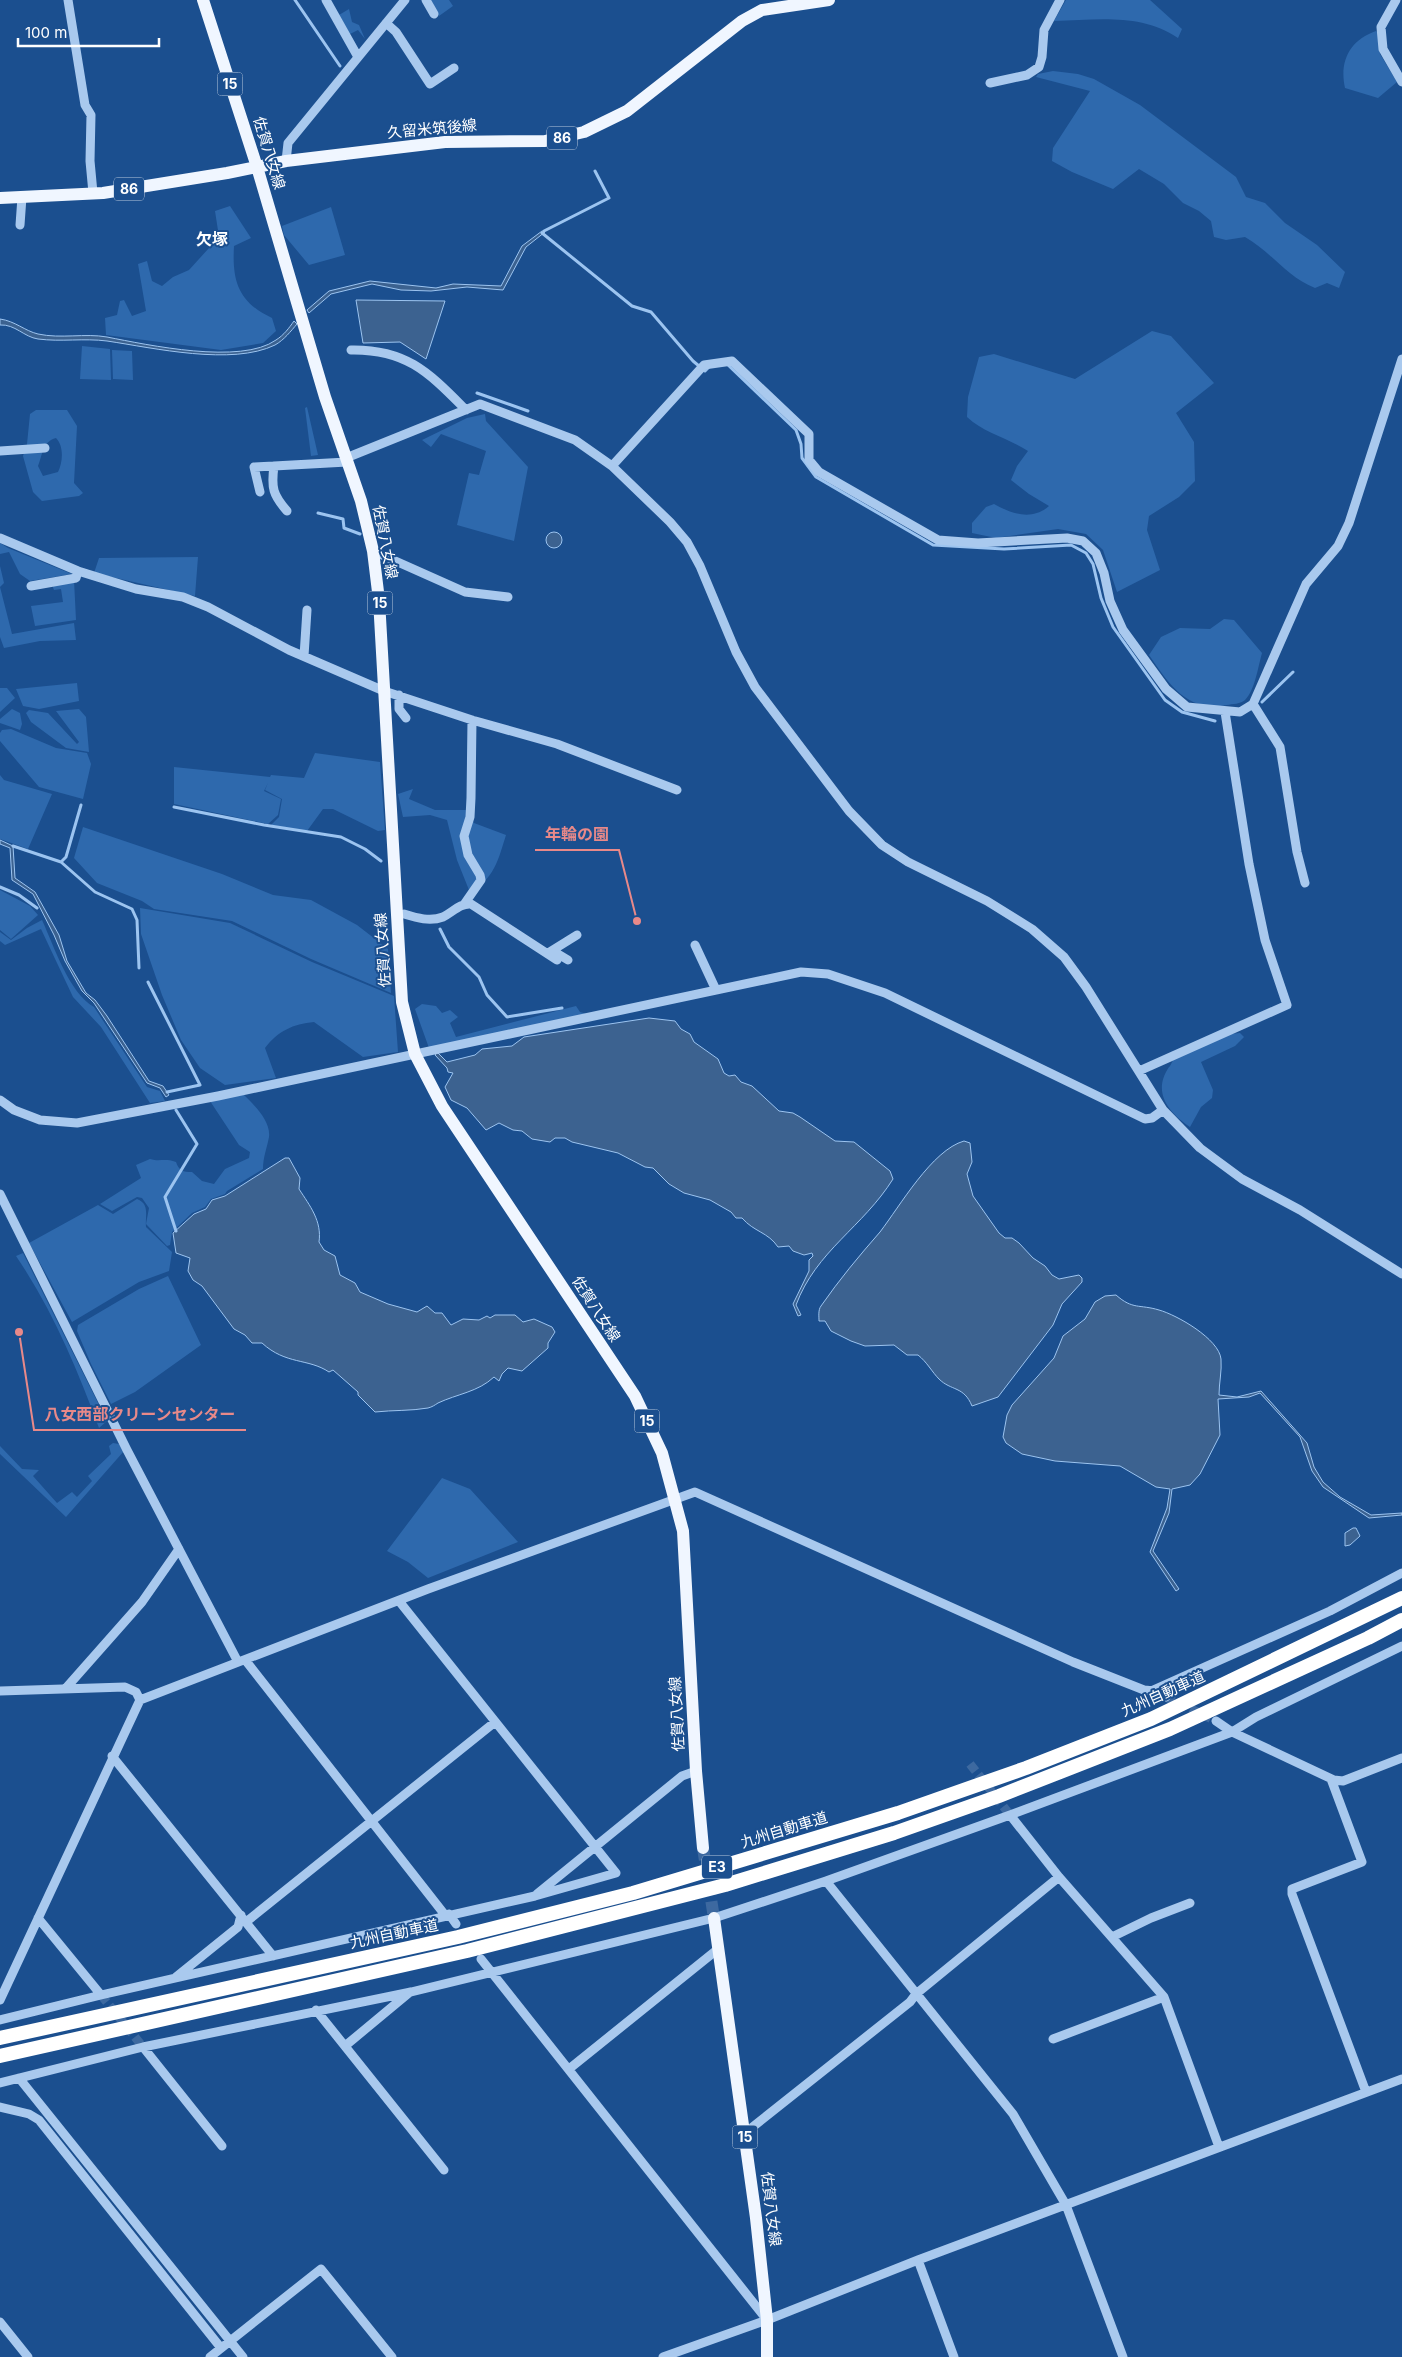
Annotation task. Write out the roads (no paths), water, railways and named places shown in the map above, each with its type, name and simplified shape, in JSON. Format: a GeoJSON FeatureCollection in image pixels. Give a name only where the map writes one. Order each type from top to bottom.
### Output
{"type":"FeatureCollection","features":[{"type":"Feature","properties":{"kind":"highway","name":"九州自動車道"},"geometry":{"type":"LineString","coordinates":[[0,2038],[476,1932],[633,1892],[898,1813],[1026,1768],[1151,1719],[1402,1598]]}},
{"type":"Feature","properties":{"kind":"highway","name":"E3"},"geometry":{"type":"LineString","coordinates":[[0,2056],[467,1951],[753,1877],[894,1833],[991,1799],[1170,1729],[1368,1638],[1402,1620]]}},
{"type":"Feature","properties":{"kind":"main road","name":"佐賀八女線"},"geometry":{"type":"LineString","coordinates":[[204,0],[257,167],[325,397],[361,502],[373,551],[379,600],[402,1002],[415,1054],[442,1106],[636,1396],[662,1453],[683,1531],[696,1771],[703,1848]]}},
{"type":"Feature","properties":{"kind":"main road","name":"久留米筑後線"},"geometry":{"type":"LineString","coordinates":[[0,198],[93,193],[286,161],[445,142],[545,141],[572,136],[609,122],[628,111],[742,21],[762,10],[829,0]]}},
{"type":"Feature","properties":{"kind":"main road","name":"佐賀八女線"},"geometry":{"type":"LineString","coordinates":[[714,1918],[744,2133],[770,2356]]}},
{"type":"Feature","properties":{"kind":"street"},"geometry":{"type":"LineString","coordinates":[[68,0],[85,105],[91,114],[90,161],[93,193]]}},
{"type":"Feature","properties":{"kind":"street"},"geometry":{"type":"LineString","coordinates":[[326,0],[358,57]]}},
{"type":"Feature","properties":{"kind":"street"},"geometry":{"type":"LineString","coordinates":[[286,161],[288,143],[405,0]]}},
{"type":"Feature","properties":{"kind":"street"},"geometry":{"type":"LineString","coordinates":[[426,0],[434,14]]}},
{"type":"Feature","properties":{"kind":"street"},"geometry":{"type":"LineString","coordinates":[[990,83],[1027,75],[1039,67],[1044,30],[1060,0]]}},
{"type":"Feature","properties":{"kind":"street"},"geometry":{"type":"LineString","coordinates":[[1396,0],[1381,27],[1382,42],[1383,50],[1402,82]]}},
{"type":"Feature","properties":{"kind":"street"},"geometry":{"type":"LineString","coordinates":[[386,22],[396,32],[430,84],[454,68]]}},
{"type":"Feature","properties":{"kind":"street"},"geometry":{"type":"LineString","coordinates":[[20,225],[22,197]]}},
{"type":"Feature","properties":{"kind":"street"},"geometry":{"type":"LineString","coordinates":[[351,350],[371,350],[393,355],[425,370],[466,410]]}},
{"type":"Feature","properties":{"kind":"street"},"geometry":{"type":"LineString","coordinates":[[612,466],[704,365],[732,361],[809,434],[809,460],[820,472],[938,540],[978,543],[1067,538],[1083,541],[1096,553],[1104,573],[1110,601],[1124,630],[1166,689],[1187,707],[1240,712],[1253,704],[1306,584],[1338,546],[1350,523],[1402,360]]}},
{"type":"Feature","properties":{"kind":"street"},"geometry":{"type":"LineString","coordinates":[[260,492],[254,467],[347,460],[480,404],[487,405],[575,440],[612,466],[688,542],[736,652],[755,688],[849,811],[882,845],[908,862],[987,901],[1032,928],[1064,957],[1086,987],[1163,1110],[1200,1148],[1242,1178],[1300,1210],[1402,1274]]}},
{"type":"Feature","properties":{"kind":"street"},"geometry":{"type":"LineString","coordinates":[[0,451],[45,448]]}},
{"type":"Feature","properties":{"kind":"street"},"geometry":{"type":"LineString","coordinates":[[274,466],[272,480],[274,496],[287,511]]}},
{"type":"Feature","properties":{"kind":"street"},"geometry":{"type":"LineString","coordinates":[[0,538],[78,571],[136,589],[183,597],[208,607],[304,656],[399,696],[472,720],[557,744],[677,790]]}},
{"type":"Feature","properties":{"kind":"street"},"geometry":{"type":"LineString","coordinates":[[373,551],[465,592],[508,597]]}},
{"type":"Feature","properties":{"kind":"street"},"geometry":{"type":"LineString","coordinates":[[31,586],[76,578],[78,571]]}},
{"type":"Feature","properties":{"kind":"street"},"geometry":{"type":"LineString","coordinates":[[304,656],[307,610]]}},
{"type":"Feature","properties":{"kind":"street"},"geometry":{"type":"LineString","coordinates":[[399,696],[400,708],[406,718]]}},
{"type":"Feature","properties":{"kind":"street"},"geometry":{"type":"LineString","coordinates":[[1253,704],[1280,747],[1297,852],[1305,883]]}},
{"type":"Feature","properties":{"kind":"street"},"geometry":{"type":"LineString","coordinates":[[1139,1071],[1287,1005],[1265,940],[1249,864],[1225,712]]}},
{"type":"Feature","properties":{"kind":"street"},"geometry":{"type":"LineString","coordinates":[[404,914],[420,919],[433,919],[444,916],[465,904],[481,880],[468,855],[464,836],[470,808],[472,720]]}},
{"type":"Feature","properties":{"kind":"street"},"geometry":{"type":"LineString","coordinates":[[465,904],[471,904],[550,952],[568,960]]}},
{"type":"Feature","properties":{"kind":"street"},"geometry":{"type":"LineString","coordinates":[[550,952],[577,936]]}},
{"type":"Feature","properties":{"kind":"street"},"geometry":{"type":"LineString","coordinates":[[695,945],[716,990]]}},
{"type":"Feature","properties":{"kind":"street"},"geometry":{"type":"LineString","coordinates":[[550,952],[557,960]]}},
{"type":"Feature","properties":{"kind":"street"},"geometry":{"type":"LineString","coordinates":[[0,1100],[14,1110],[40,1120],[77,1124],[801,972],[828,974],[885,993],[1145,1119],[1152,1118],[1163,1110]]}},
{"type":"Feature","properties":{"kind":"street"},"geometry":{"type":"LineString","coordinates":[[0,1194],[127,1450],[242,1662],[456,1924]]}},
{"type":"Feature","properties":{"kind":"street"},"geometry":{"type":"LineString","coordinates":[[0,2000],[112,1756],[140,1700],[399,1601],[426,1585],[695,1492],[1072,1662],[1166,1697]]}},
{"type":"Feature","properties":{"kind":"street"},"geometry":{"type":"LineString","coordinates":[[66,1688],[142,1602],[179,1549]]}},
{"type":"Feature","properties":{"kind":"street"},"geometry":{"type":"LineString","coordinates":[[1151,1691],[1330,1610],[1402,1573]]}},
{"type":"Feature","properties":{"kind":"street"},"geometry":{"type":"LineString","coordinates":[[0,2020],[447,1914],[535,1896],[616,1873],[399,1601]]}},
{"type":"Feature","properties":{"kind":"street"},"geometry":{"type":"LineString","coordinates":[[0,2083],[142,2047],[411,1992],[714,1918],[826,1881],[1010,1815],[1232,1732],[1271,1709],[1402,1646]]}},
{"type":"Feature","properties":{"kind":"street"},"geometry":{"type":"LineString","coordinates":[[0,1691],[54,1691],[66,1688],[125,1687],[136,1692],[140,1700]]}},
{"type":"Feature","properties":{"kind":"street"},"geometry":{"type":"LineString","coordinates":[[1216,1721],[1232,1732],[1331,1779],[1343,1781],[1402,1758]]}},
{"type":"Feature","properties":{"kind":"street"},"geometry":{"type":"LineString","coordinates":[[174,1979],[238,1927],[244,1919],[495,1722]]}},
{"type":"Feature","properties":{"kind":"street"},"geometry":{"type":"LineString","coordinates":[[112,1756],[273,1956]]}},
{"type":"Feature","properties":{"kind":"street"},"geometry":{"type":"LineString","coordinates":[[535,1896],[594,1845],[682,1776],[696,1771]]}},
{"type":"Feature","properties":{"kind":"street"},"geometry":{"type":"LineString","coordinates":[[1331,1779],[1362,1862],[1292,1889],[1292,1894],[1366,2092]]}},
{"type":"Feature","properties":{"kind":"street"},"geometry":{"type":"LineString","coordinates":[[1010,1815],[1059,1877],[1164,1997],[1219,2147]]}},
{"type":"Feature","properties":{"kind":"street"},"geometry":{"type":"LineString","coordinates":[[744,2133],[910,2002],[916,1994],[1059,1877]]}},
{"type":"Feature","properties":{"kind":"street"},"geometry":{"type":"LineString","coordinates":[[826,1881],[1013,2114],[1066,2205],[1120,2356]]}},
{"type":"Feature","properties":{"kind":"street"},"geometry":{"type":"LineString","coordinates":[[1112,1937],[1151,1918],[1190,1903]]}},
{"type":"Feature","properties":{"kind":"street"},"geometry":{"type":"LineString","coordinates":[[38,1918],[101,1995]]}},
{"type":"Feature","properties":{"kind":"street"},"geometry":{"type":"LineString","coordinates":[[569,2069],[718,1949]]}},
{"type":"Feature","properties":{"kind":"street"},"geometry":{"type":"LineString","coordinates":[[481,1959],[767,2320]]}},
{"type":"Feature","properties":{"kind":"street"},"geometry":{"type":"LineString","coordinates":[[345,2046],[411,1992]]}},
{"type":"Feature","properties":{"kind":"street"},"geometry":{"type":"LineString","coordinates":[[1053,2039],[1164,1997]]}},
{"type":"Feature","properties":{"kind":"street"},"geometry":{"type":"LineString","coordinates":[[316,2010],[444,2170]]}},
{"type":"Feature","properties":{"kind":"street"},"geometry":{"type":"LineString","coordinates":[[142,2047],[222,2146]]}},
{"type":"Feature","properties":{"kind":"street"},"geometry":{"type":"LineString","coordinates":[[19,2078],[243,2357]]}},
{"type":"Feature","properties":{"kind":"street"},"geometry":{"type":"LineString","coordinates":[[663,2357],[767,2320],[918,2260],[1402,2079]]}},
{"type":"Feature","properties":{"kind":"street"},"geometry":{"type":"LineString","coordinates":[[0,2107],[29,2114],[40,2120],[221,2348]]}},
{"type":"Feature","properties":{"kind":"street"},"geometry":{"type":"LineString","coordinates":[[918,2260],[954,2357]]}},
{"type":"Feature","properties":{"kind":"street"},"geometry":{"type":"LineString","coordinates":[[210,2357],[322,2269],[392,2357]]}},
{"type":"Feature","properties":{"kind":"street"},"geometry":{"type":"LineString","coordinates":[[0,2322],[28,2357]]}},
{"type":"Feature","properties":{"kind":"waterway"},"geometry":{"type":"LineString","coordinates":[[295,0],[340,66]]}},
{"type":"Feature","properties":{"kind":"waterway"},"geometry":{"type":"LineString","coordinates":[[544,231],[609,198],[595,171]]}},
{"type":"Feature","properties":{"kind":"waterway"},"geometry":{"type":"LineString","coordinates":[[542,233],[632,306],[651,312],[693,361],[705,371],[708,368]]}},
{"type":"Feature","properties":{"kind":"waterway"},"geometry":{"type":"LineString","coordinates":[[727,364],[796,430],[801,444],[802,458],[816,477],[933,545],[1004,549],[1071,545],[1086,553],[1093,564],[1101,598],[1113,627],[1165,700],[1182,712],[1215,721]]}},
{"type":"Feature","properties":{"kind":"waterway"},"geometry":{"type":"LineString","coordinates":[[477,393],[528,411]]}},
{"type":"Feature","properties":{"kind":"waterway"},"geometry":{"type":"LineString","coordinates":[[318,513],[343,519],[344,528],[360,534]]}},
{"type":"Feature","properties":{"kind":"waterway"},"geometry":{"type":"LineString","coordinates":[[1262,702],[1293,672]]}},
{"type":"Feature","properties":{"kind":"waterway"},"geometry":{"type":"LineString","coordinates":[[61,862],[66,857],[81,805]]}},
{"type":"Feature","properties":{"kind":"waterway"},"geometry":{"type":"LineString","coordinates":[[174,807],[264,825],[341,837],[365,849],[381,861]]}},
{"type":"Feature","properties":{"kind":"waterway"},"geometry":{"type":"LineString","coordinates":[[13,846],[61,862],[95,892],[132,909],[137,920],[139,968]]}},
{"type":"Feature","properties":{"kind":"waterway"},"geometry":{"type":"LineString","coordinates":[[0,887],[19,895],[37,908]]}},
{"type":"Feature","properties":{"kind":"waterway"},"geometry":{"type":"LineString","coordinates":[[440,929],[449,947],[479,977],[487,995],[507,1017],[562,1008]]}},
{"type":"Feature","properties":{"kind":"waterway"},"geometry":{"type":"LineString","coordinates":[[148,982],[200,1085],[167,1092]]}},
{"type":"Feature","properties":{"kind":"waterway"},"geometry":{"type":"LineString","coordinates":[[176,1110],[197,1144],[165,1197],[176,1231]]}},
{"type":"Feature","properties":{"kind":"tunnel"},"geometry":{"type":"LineString","coordinates":[[1166,1697],[1216,1721]]}},
{"type":"Feature","properties":{"kind":"tunnel"},"geometry":{"type":"LineString","coordinates":[[970,1764],[1010,1815]]}},
{"type":"Feature","properties":{"kind":"tunnel"},"geometry":{"type":"LineString","coordinates":[[703,1848],[714,1918]]}},
{"type":"Feature","properties":{"kind":"tunnel"},"geometry":{"type":"LineString","coordinates":[[101,1995],[143,2047]]}},
{"type":"Feature","properties":{"kind":"place","name":"年輪の園"},"geometry":{"type":"Point","coordinates":[637,921]}},
{"type":"Feature","properties":{"kind":"place","name":"八女西部クリーンセンター"},"geometry":{"type":"Point","coordinates":[19,1332]}},
{"type":"Feature","properties":{"kind":"district","name":"欠塚"},"geometry":{"type":"Point","coordinates":[212,239]}}]}
